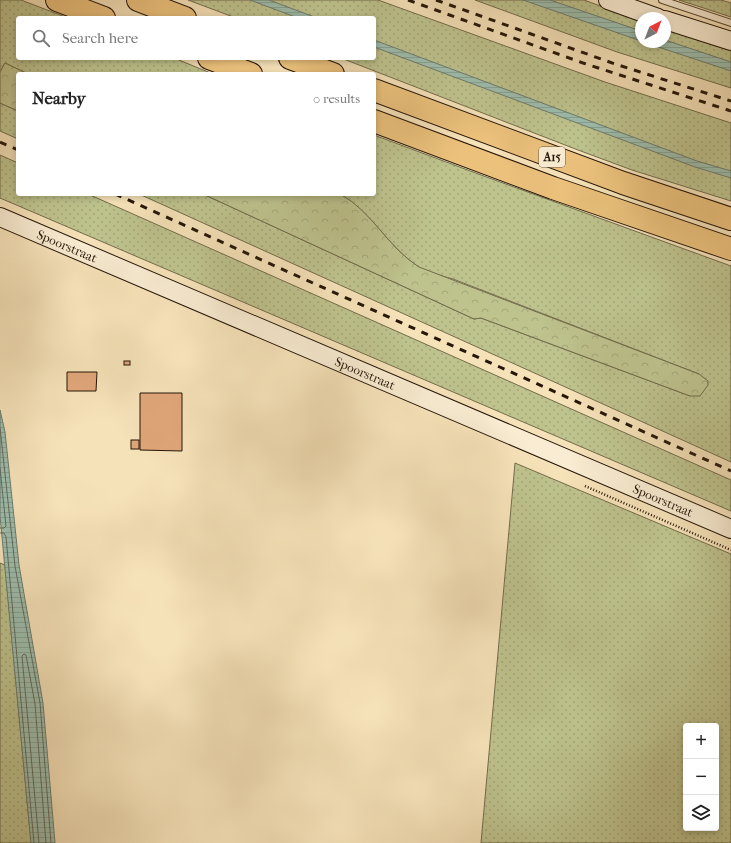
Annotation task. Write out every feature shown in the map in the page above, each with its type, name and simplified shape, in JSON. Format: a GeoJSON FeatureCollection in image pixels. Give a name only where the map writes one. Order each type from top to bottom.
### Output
{"type":"FeatureCollection","features":[{"type":"Feature","properties":{"kind":"highway"},"geometry":{"type":"LineString","coordinates":[[57,0],[99,16]]}},
{"type":"Feature","properties":{"kind":"highway"},"geometry":{"type":"LineString","coordinates":[[138,0],[180,16]]}},
{"type":"Feature","properties":{"kind":"highway"},"geometry":{"type":"LineString","coordinates":[[214,60],[246,72]]}},
{"type":"Feature","properties":{"kind":"highway"},"geometry":{"type":"LineString","coordinates":[[295,60],[328,72]]}},
{"type":"Feature","properties":{"kind":"highway","name":"A15"},"geometry":{"type":"LineString","coordinates":[[376,91],[609,178],[731,219]]}},
{"type":"Feature","properties":{"kind":"highway","name":"A15"},"geometry":{"type":"LineString","coordinates":[[376,122],[553,188],[731,249]]}},
{"type":"Feature","properties":{"kind":"main road"},"geometry":{"type":"LineString","coordinates":[[608,0],[641,12]]}},
{"type":"Feature","properties":{"kind":"main road"},"geometry":{"type":"LineString","coordinates":[[671,22],[731,41]]}},
{"type":"Feature","properties":{"kind":"main road","name":"Spoorstraat"},"geometry":{"type":"LineString","coordinates":[[0,217],[731,529]]}},
{"type":"Feature","properties":{"kind":"lane"},"geometry":{"type":"LineString","coordinates":[[662,0],[731,23]]}},
{"type":"Feature","properties":{"kind":"green space"},"geometry":{"type":"Polygon","coordinates":[[[0,0],[21,0],[63,16],[16,16],[16,60],[179,60],[208,72],[24,72],[5,63],[0,72],[0,0]]]}},
{"type":"Feature","properties":{"kind":"green space"},"geometry":{"type":"Polygon","coordinates":[[[188,0],[378,0],[605,82],[731,123],[731,201],[632,170],[346,60],[376,60],[376,16],[231,16],[188,0]]]}},
{"type":"Feature","properties":{"kind":"green space"},"geometry":{"type":"Polygon","coordinates":[[[475,0],[584,0],[635,19],[635,48],[671,48],[671,31],[731,51],[731,88],[617,52],[475,0]]]}},
{"type":"Feature","properties":{"kind":"green space"},"geometry":{"type":"Polygon","coordinates":[[[679,0],[721,0],[731,3],[731,17],[679,0]]]}},
{"type":"Feature","properties":{"kind":"green space"},"geometry":{"type":"Polygon","coordinates":[[[5,63],[24,72],[16,72],[16,110],[0,103],[0,72],[5,63]]]}},
{"type":"Feature","properties":{"kind":"green space"},"geometry":{"type":"Polygon","coordinates":[[[0,103],[16,110],[16,138],[0,131],[0,103]]]}},
{"type":"Feature","properties":{"kind":"green space"},"geometry":{"type":"Polygon","coordinates":[[[376,136],[731,266],[731,462],[143,196],[207,196],[474,319],[481,318],[690,396],[699,374],[453,279],[427,271],[417,266],[403,255],[351,201],[343,196],[376,196],[376,136]]]}},
{"type":"Feature","properties":{"kind":"green space"},"geometry":{"type":"Polygon","coordinates":[[[0,155],[16,162],[16,196],[92,196],[731,480],[731,511],[0,198],[0,155]]]}},
{"type":"Feature","properties":{"kind":"green space"},"geometry":{"type":"Polygon","coordinates":[[[207,196],[343,196],[361,210],[398,250],[419,267],[699,374],[708,381],[708,385],[700,396],[690,396],[481,318],[474,319],[207,196]]]}},
{"type":"Feature","properties":{"kind":"green space"},"geometry":{"type":"Polygon","coordinates":[[[515,463],[731,554],[731,843],[481,843],[515,463]]]}},
{"type":"Feature","properties":{"kind":"green space"},"geometry":{"type":"Polygon","coordinates":[[[0,563],[5,565],[31,843],[0,843],[0,563]]]}},
{"type":"Feature","properties":{"kind":"water"},"geometry":{"type":"Polygon","coordinates":[[[250,0],[269,0],[312,16],[293,16],[250,0]]]}},
{"type":"Feature","properties":{"kind":"water"},"geometry":{"type":"Polygon","coordinates":[[[523,0],[550,0],[635,29],[635,39],[523,0]]]}},
{"type":"Feature","properties":{"kind":"water"},"geometry":{"type":"Polygon","coordinates":[[[376,41],[697,161],[731,171],[731,178],[695,167],[376,48],[376,41]]]}},
{"type":"Feature","properties":{"kind":"water"},"geometry":{"type":"Polygon","coordinates":[[[671,42],[731,62],[731,71],[661,48],[671,48],[671,42]]]}},
{"type":"Feature","properties":{"kind":"water"},"geometry":{"type":"Polygon","coordinates":[[[0,410],[5,432],[19,565],[43,703],[55,843],[31,843],[0,516],[0,410]]]}},
{"type":"Feature","properties":{"kind":"building"},"geometry":{"type":"Polygon","coordinates":[[[124,361],[130,361],[130,365],[124,365],[124,361]]]}},
{"type":"Feature","properties":{"kind":"building"},"geometry":{"type":"Polygon","coordinates":[[[67,372],[97,372],[96,391],[67,391],[67,372]]]}},
{"type":"Feature","properties":{"kind":"building"},"geometry":{"type":"Polygon","coordinates":[[[140,393],[182,393],[182,451],[140,450],[140,393]]]}},
{"type":"Feature","properties":{"kind":"building"},"geometry":{"type":"Polygon","coordinates":[[[131,440],[139,440],[139,449],[131,449],[131,440]]]}},
{"type":"Feature","properties":{"kind":"railway"},"geometry":{"type":"LineString","coordinates":[[408,0],[583,63],[731,111]]}},
{"type":"Feature","properties":{"kind":"railway"},"geometry":{"type":"LineString","coordinates":[[436,0],[615,64],[731,101]]}},
{"type":"Feature","properties":{"kind":"railway"},"geometry":{"type":"LineString","coordinates":[[0,142],[16,149]]}},
{"type":"Feature","properties":{"kind":"railway"},"geometry":{"type":"LineString","coordinates":[[119,196],[731,471]]}}]}
